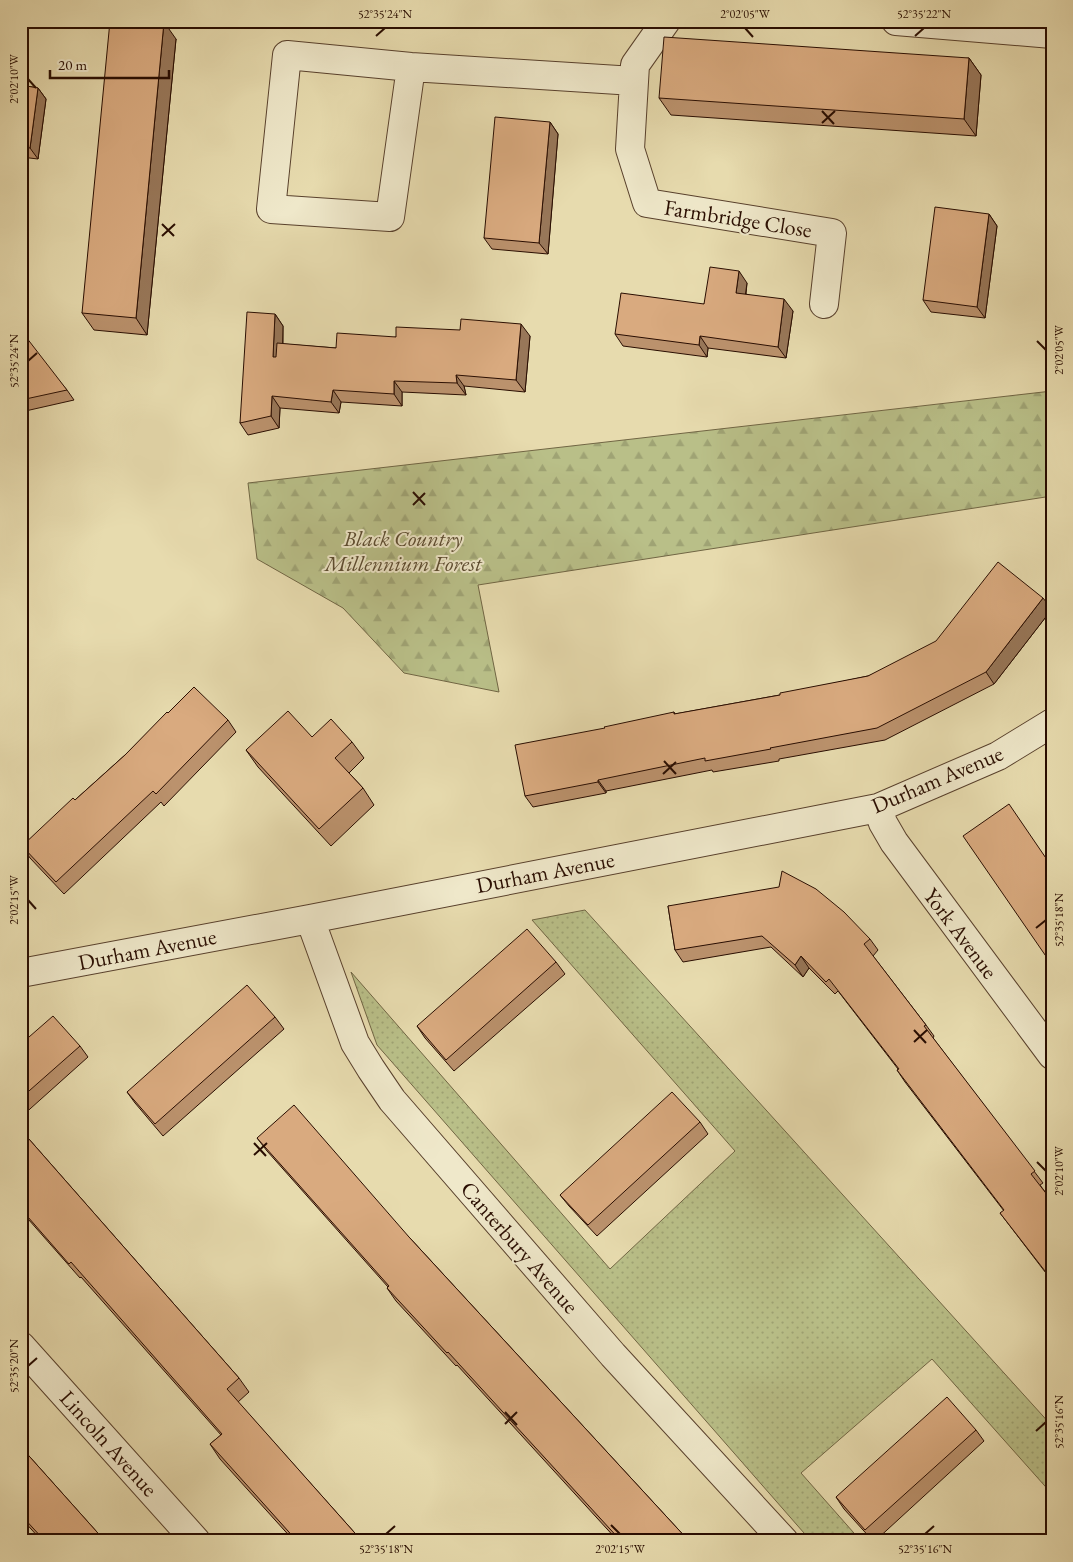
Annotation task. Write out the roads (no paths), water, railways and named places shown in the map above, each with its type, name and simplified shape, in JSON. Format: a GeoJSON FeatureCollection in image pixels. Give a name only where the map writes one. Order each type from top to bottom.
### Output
{"type":"FeatureCollection","features":[{"type":"Feature","properties":{"kind":"street","name":"Farmbridge Close"},"geometry":{"type":"LineString","coordinates":[[666,21],[635,65],[630,149],[647,203],[832,233],[824,304]]}},
{"type":"Feature","properties":{"kind":"street"},"geometry":{"type":"LineString","coordinates":[[896,21],[942,23],[1052,34]]}},
{"type":"Feature","properties":{"kind":"street"},"geometry":{"type":"LineString","coordinates":[[411,67],[390,218],[272,209],[288,55],[411,67],[634,81]]}},
{"type":"Feature","properties":{"kind":"street","name":"Durham Avenue"},"geometry":{"type":"LineString","coordinates":[[21,973],[310,919],[878,808],[998,756],[1052,723]]}},
{"type":"Feature","properties":{"kind":"street","name":"York Avenue"},"geometry":{"type":"LineString","coordinates":[[878,808],[883,823],[894,842],[1052,1055]]}},
{"type":"Feature","properties":{"kind":"street","name":"Canterbury Avenue"},"geometry":{"type":"LineString","coordinates":[[310,919],[355,1043],[392,1100],[613,1355],[784,1541]]}},
{"type":"Feature","properties":{"kind":"street","name":"Lincoln Avenue"},"geometry":{"type":"LineString","coordinates":[[21,1346],[196,1541]]}},
{"type":"Feature","properties":{"kind":"park label","name":"Black Country Millennium Forest"},"geometry":{"type":"Point","coordinates":[403,550]}}]}
